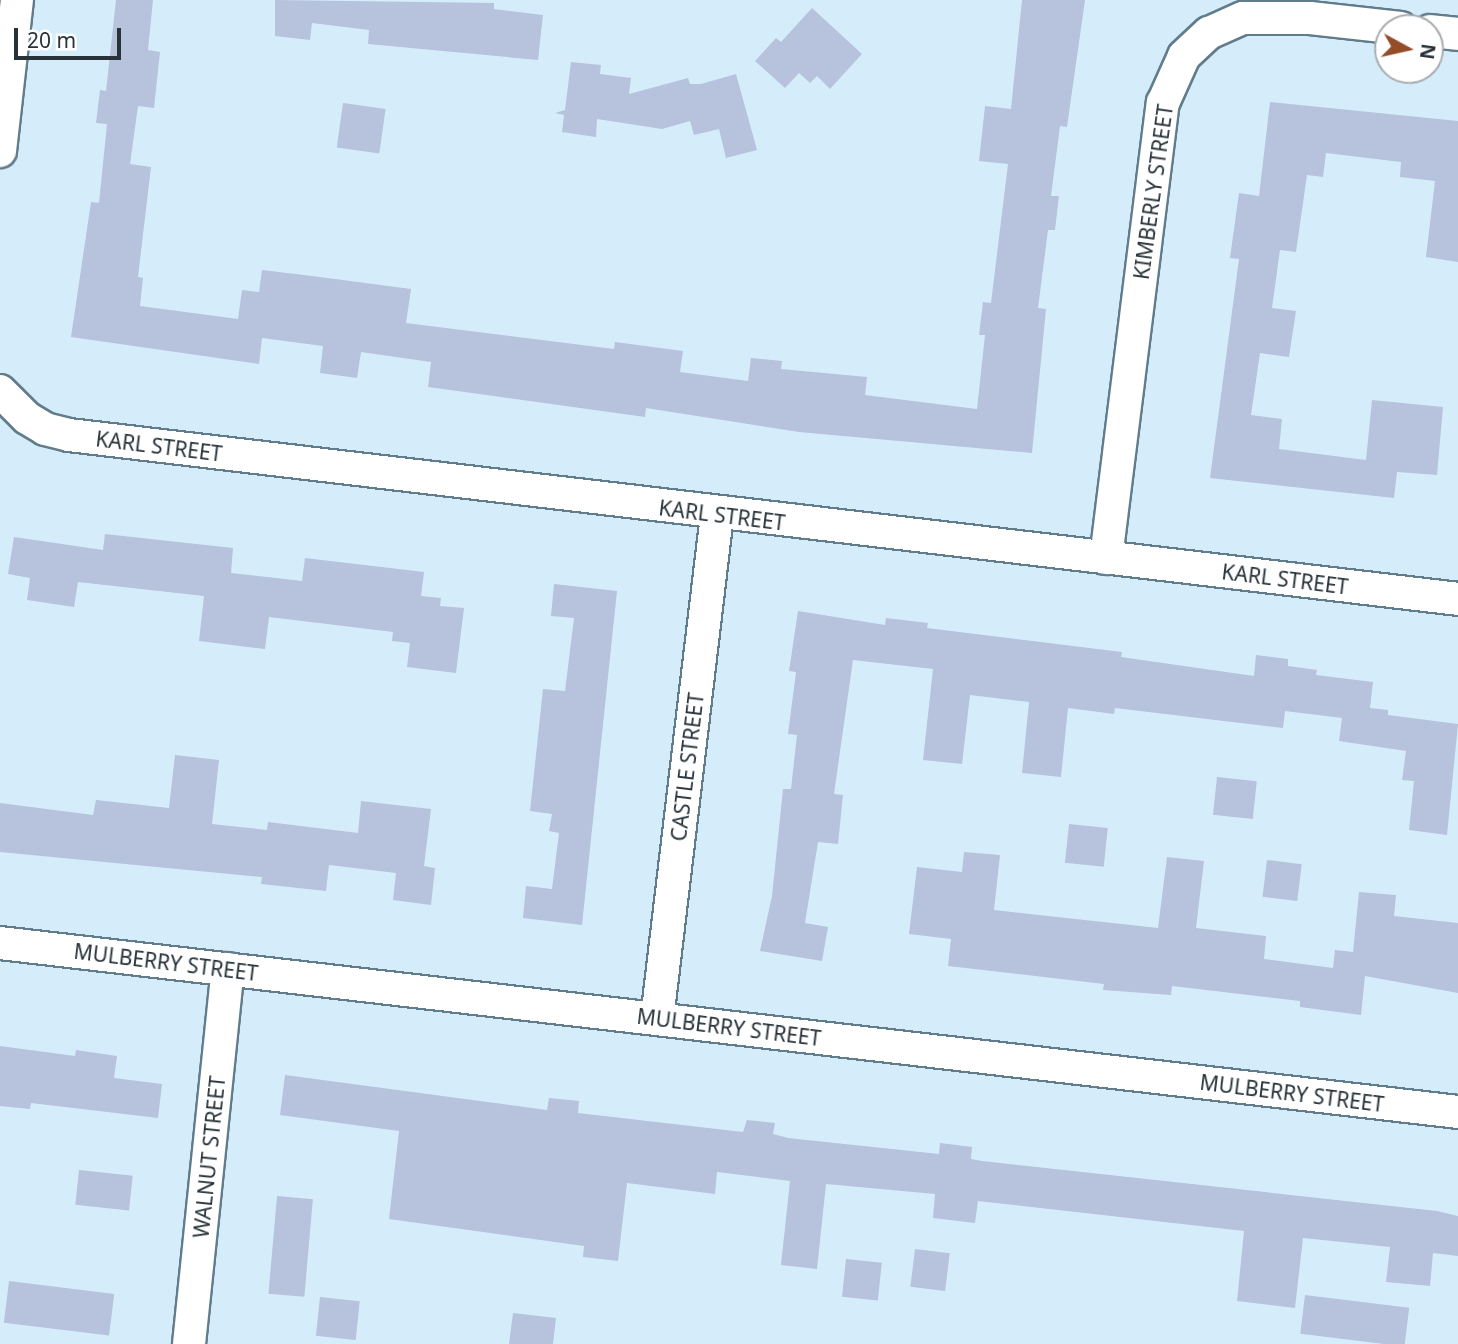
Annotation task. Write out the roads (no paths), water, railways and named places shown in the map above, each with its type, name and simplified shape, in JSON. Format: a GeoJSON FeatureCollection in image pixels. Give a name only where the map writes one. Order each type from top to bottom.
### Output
{"type":"FeatureCollection","features":[{"type":"Feature","properties":{"kind":"street"},"geometry":{"type":"LineString","coordinates":[[0,151],[17,0]]}},
{"type":"Feature","properties":{"kind":"street","name":"KIMBERLY STREET"},"geometry":{"type":"LineString","coordinates":[[1106,558],[1163,103],[1184,56],[1209,33],[1243,18],[1310,18],[1374,25]]}},
{"type":"Feature","properties":{"kind":"street","name":"KARL STREET"},"geometry":{"type":"LineString","coordinates":[[0,391],[27,418],[45,429],[69,435],[717,514],[1458,599]]}},
{"type":"Feature","properties":{"kind":"street","name":"CASTLE STREET"},"geometry":{"type":"LineString","coordinates":[[657,1019],[717,514]]}},
{"type":"Feature","properties":{"kind":"street","name":"MULBERRY STREET"},"geometry":{"type":"LineString","coordinates":[[0,943],[1458,1112]]}},
{"type":"Feature","properties":{"kind":"street","name":"WALNUT STREET"},"geometry":{"type":"LineString","coordinates":[[189,1344],[228,969]]}}]}
